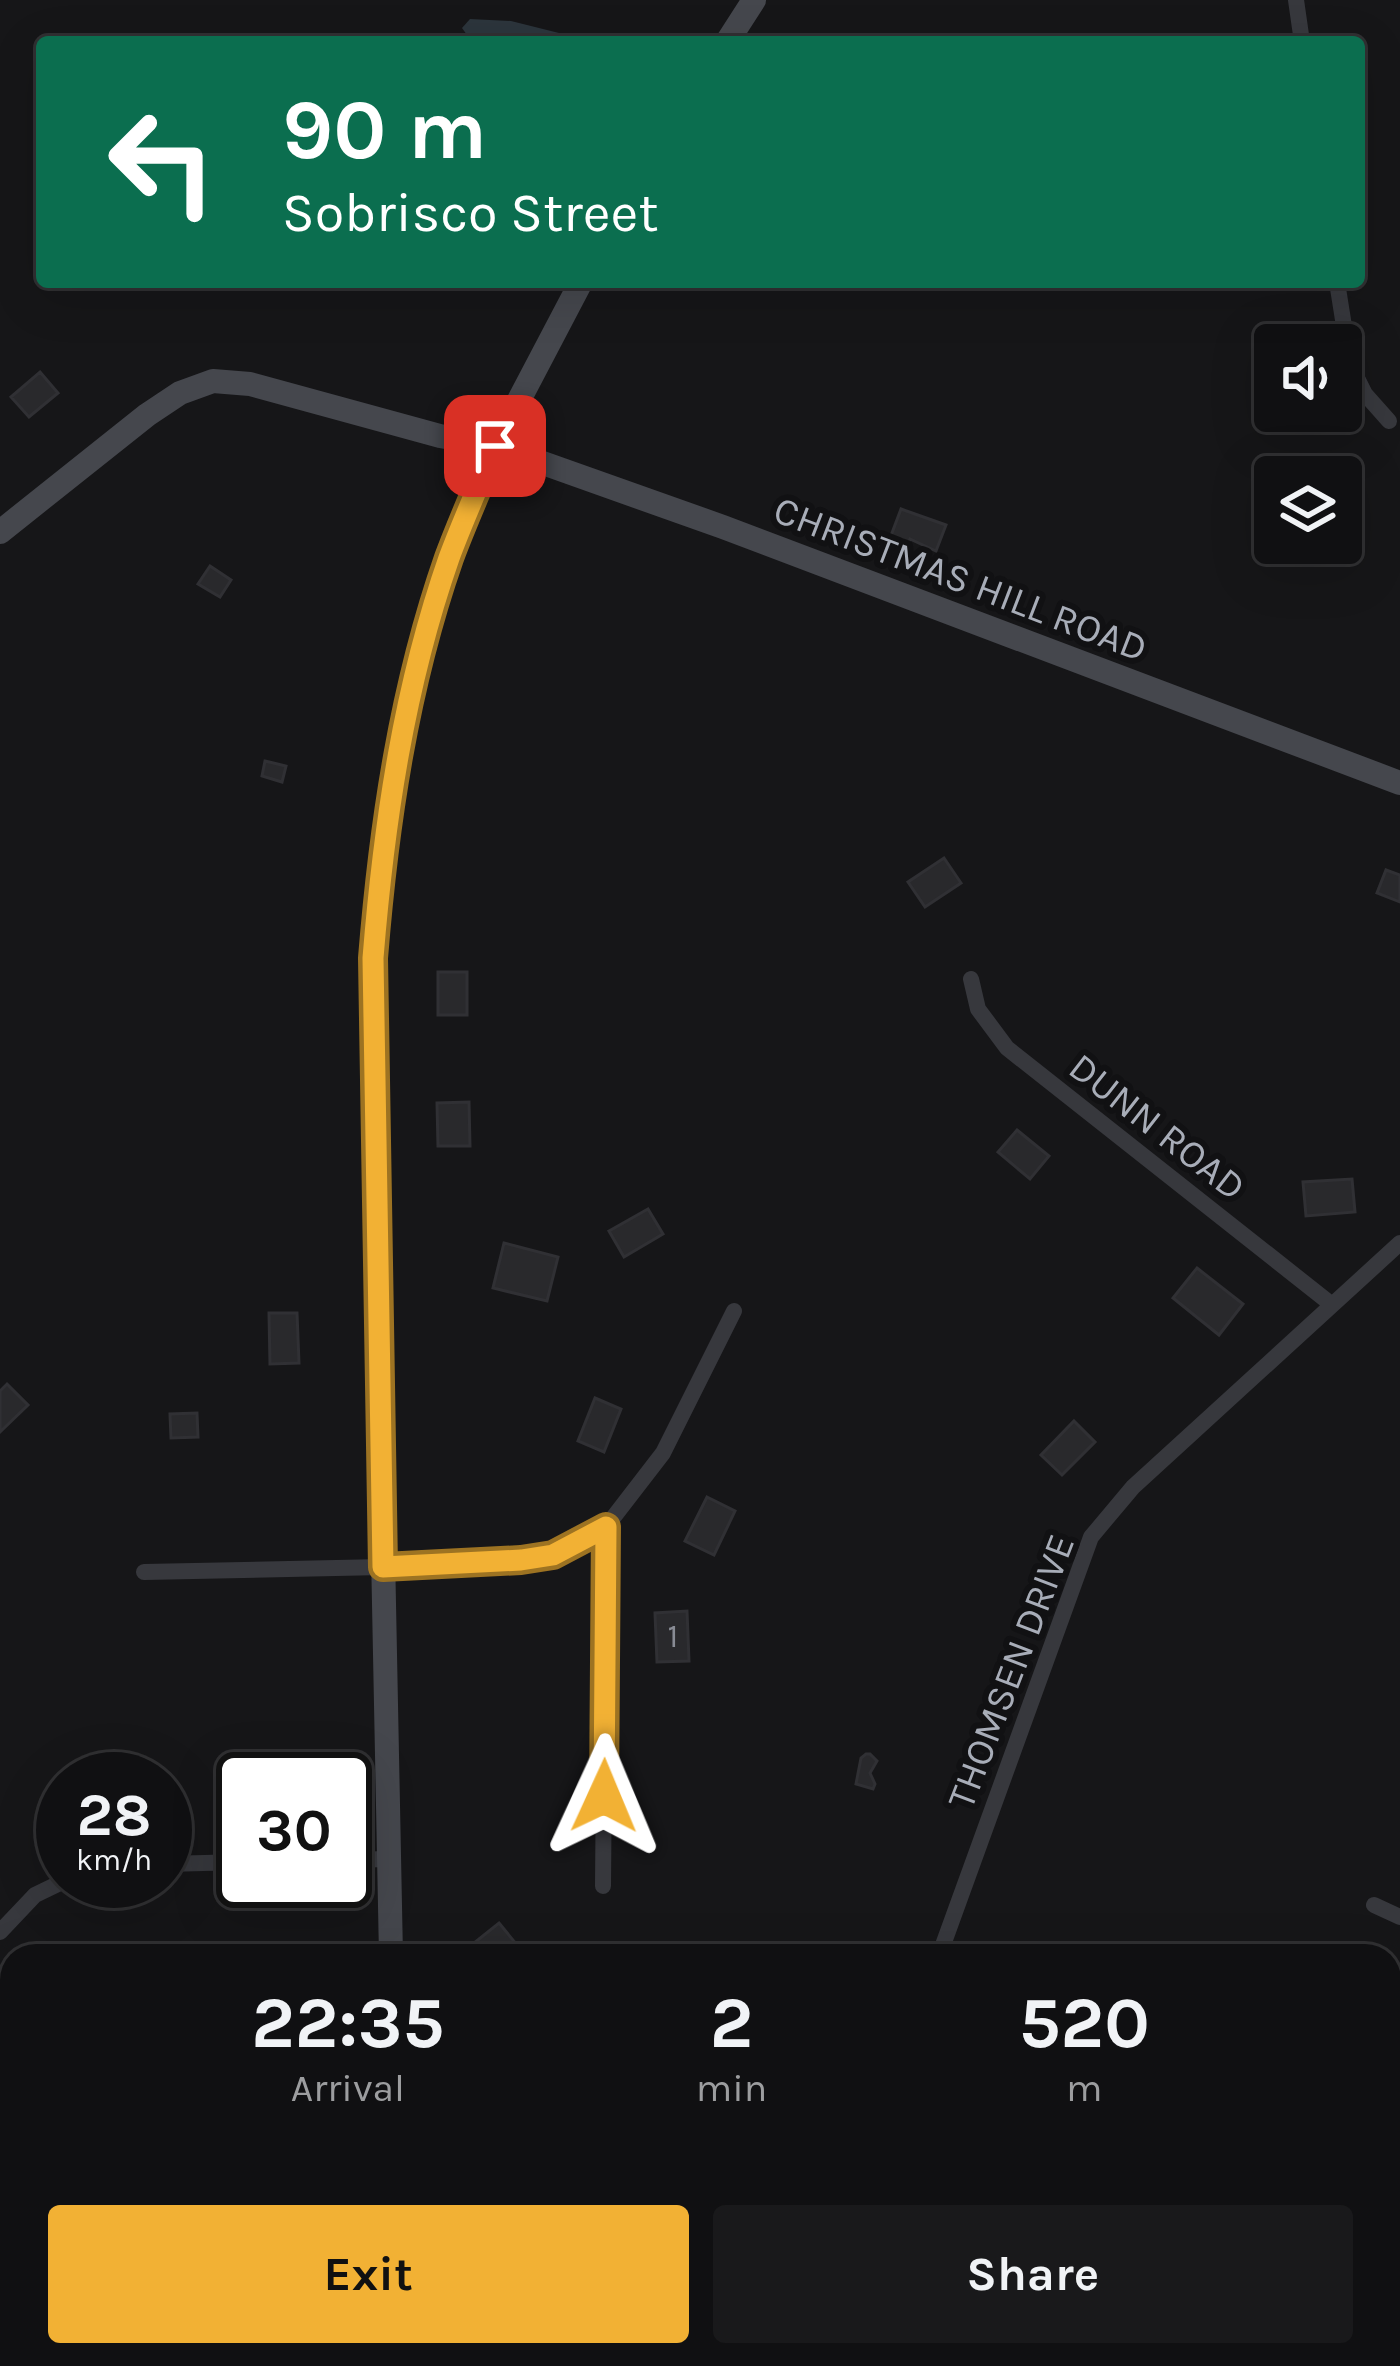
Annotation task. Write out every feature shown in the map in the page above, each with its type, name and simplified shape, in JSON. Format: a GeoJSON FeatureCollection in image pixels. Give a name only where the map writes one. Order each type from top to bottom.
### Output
{"type":"FeatureCollection","features":[{"type":"Feature","properties":{"kind":"street"},"geometry":{"type":"LineString","coordinates":[[731,36],[754,0]]}},
{"type":"Feature","properties":{"kind":"street"},"geometry":{"type":"LineString","coordinates":[[1296,0],[1301,36]]}},
{"type":"Feature","properties":{"kind":"street"},"geometry":{"type":"LineString","coordinates":[[392,1944],[373,958],[381,863],[418,664],[449,558],[495,446],[578,288]]}},
{"type":"Feature","properties":{"kind":"street"},"geometry":{"type":"LineString","coordinates":[[1338,288],[1350,364],[1365,394],[1389,421]]}},
{"type":"Feature","properties":{"kind":"street","name":"CHRISTMAS HILL ROAD"},"geometry":{"type":"LineString","coordinates":[[0,532],[180,393],[213,380],[250,384],[440,436],[495,446],[807,558],[1400,783]]}},
{"type":"Feature","properties":{"kind":"street","name":"DUNN ROAD"},"geometry":{"type":"LineString","coordinates":[[971,979],[978,1009],[1006,1048],[1331,1304]]}},
{"type":"Feature","properties":{"kind":"street","name":"THOMSEN DRIVE"},"geometry":{"type":"LineString","coordinates":[[943,1944],[1091,1537],[1133,1487],[1400,1243]]}},
{"type":"Feature","properties":{"kind":"street"},"geometry":{"type":"LineString","coordinates":[[144,1572],[383,1567],[553,1555],[606,1527],[663,1453],[734,1311]]}},
{"type":"Feature","properties":{"kind":"street"},"geometry":{"type":"LineString","coordinates":[[603,1886],[606,1527]]}},
{"type":"Feature","properties":{"kind":"street"},"geometry":{"type":"LineString","coordinates":[[372,1859],[389,1859]]}},
{"type":"Feature","properties":{"kind":"street"},"geometry":{"type":"LineString","coordinates":[[0,1932],[36,1895]]}},
{"type":"Feature","properties":{"kind":"street"},"geometry":{"type":"LineString","coordinates":[[1374,1905],[1400,1917]]}},
{"type":"Feature","properties":{"kind":"shaded area"},"geometry":{"type":"Polygon","coordinates":[[[470,19],[511,21],[571,36],[468,36],[462,28],[470,19]]]}},
{"type":"Feature","properties":{"kind":"building"},"geometry":{"type":"Polygon","coordinates":[[[40,372],[58,393],[29,417],[11,397],[40,372]]]}},
{"type":"Feature","properties":{"kind":"building"},"geometry":{"type":"Polygon","coordinates":[[[901,509],[946,525],[936,551],[910,539],[907,548],[889,541],[901,509]]]}},
{"type":"Feature","properties":{"kind":"building"},"geometry":{"type":"Polygon","coordinates":[[[210,566],[231,580],[220,597],[198,584],[210,566]]]}},
{"type":"Feature","properties":{"kind":"building"},"geometry":{"type":"Polygon","coordinates":[[[265,761],[286,766],[282,782],[262,776],[265,761]]]}},
{"type":"Feature","properties":{"kind":"building"},"geometry":{"type":"Polygon","coordinates":[[[944,858],[961,883],[925,907],[908,882],[944,858]]]}},
{"type":"Feature","properties":{"kind":"building"},"geometry":{"type":"Polygon","coordinates":[[[1386,870],[1400,875],[1400,902],[1377,893],[1386,870]]]}},
{"type":"Feature","properties":{"kind":"building"},"geometry":{"type":"Polygon","coordinates":[[[438,972],[467,972],[467,1015],[438,1015],[438,972]]]}},
{"type":"Feature","properties":{"kind":"building"},"geometry":{"type":"Polygon","coordinates":[[[469,1102],[470,1146],[438,1146],[437,1103],[469,1102]]]}},
{"type":"Feature","properties":{"kind":"building"},"geometry":{"type":"Polygon","coordinates":[[[1017,1130],[1049,1156],[1030,1179],[998,1152],[1017,1130]]]}},
{"type":"Feature","properties":{"kind":"building"},"geometry":{"type":"Polygon","coordinates":[[[1352,1179],[1355,1212],[1306,1216],[1303,1182],[1352,1179]]]}},
{"type":"Feature","properties":{"kind":"building"},"geometry":{"type":"Polygon","coordinates":[[[648,1209],[663,1234],[624,1257],[609,1231],[648,1209]]]}},
{"type":"Feature","properties":{"kind":"building"},"geometry":{"type":"Polygon","coordinates":[[[504,1243],[558,1257],[547,1301],[493,1288],[504,1243]]]}},
{"type":"Feature","properties":{"kind":"building"},"geometry":{"type":"Polygon","coordinates":[[[1197,1268],[1243,1304],[1219,1335],[1173,1298],[1197,1268]]]}},
{"type":"Feature","properties":{"kind":"building"},"geometry":{"type":"Polygon","coordinates":[[[269,1313],[297,1313],[299,1363],[270,1364],[269,1313]]]}},
{"type":"Feature","properties":{"kind":"building"},"geometry":{"type":"Polygon","coordinates":[[[7,1384],[28,1405],[0,1432],[0,1391],[7,1384]]]}},
{"type":"Feature","properties":{"kind":"building"},"geometry":{"type":"Polygon","coordinates":[[[595,1398],[621,1409],[604,1452],[578,1441],[595,1398]]]}},
{"type":"Feature","properties":{"kind":"building"},"geometry":{"type":"Polygon","coordinates":[[[197,1413],[198,1437],[171,1438],[170,1414],[197,1413]]]}},
{"type":"Feature","properties":{"kind":"building"},"geometry":{"type":"Polygon","coordinates":[[[1074,1421],[1095,1442],[1062,1475],[1041,1455],[1074,1421]]]}},
{"type":"Feature","properties":{"kind":"building"},"geometry":{"type":"Polygon","coordinates":[[[707,1497],[735,1511],[714,1555],[685,1541],[707,1497]]]}},
{"type":"Feature","properties":{"kind":"building"},"geometry":{"type":"Polygon","coordinates":[[[687,1611],[689,1661],[657,1662],[655,1613],[687,1611]]]}},
{"type":"Feature","properties":{"kind":"building"},"geometry":{"type":"Polygon","coordinates":[[[866,1754],[877,1761],[870,1773],[873,1789],[856,1784],[866,1754]]]}},
{"type":"Feature","properties":{"kind":"building"},"geometry":{"type":"Polygon","coordinates":[[[499,1923],[516,1944],[475,1944],[499,1923]]]}},
{"type":"Feature","properties":{"kind":"route"},"geometry":{"type":"LineString","coordinates":[[495,446],[449,558],[418,664],[381,863],[373,958],[383,1567],[553,1555],[606,1527],[604,1796]]}}]}
